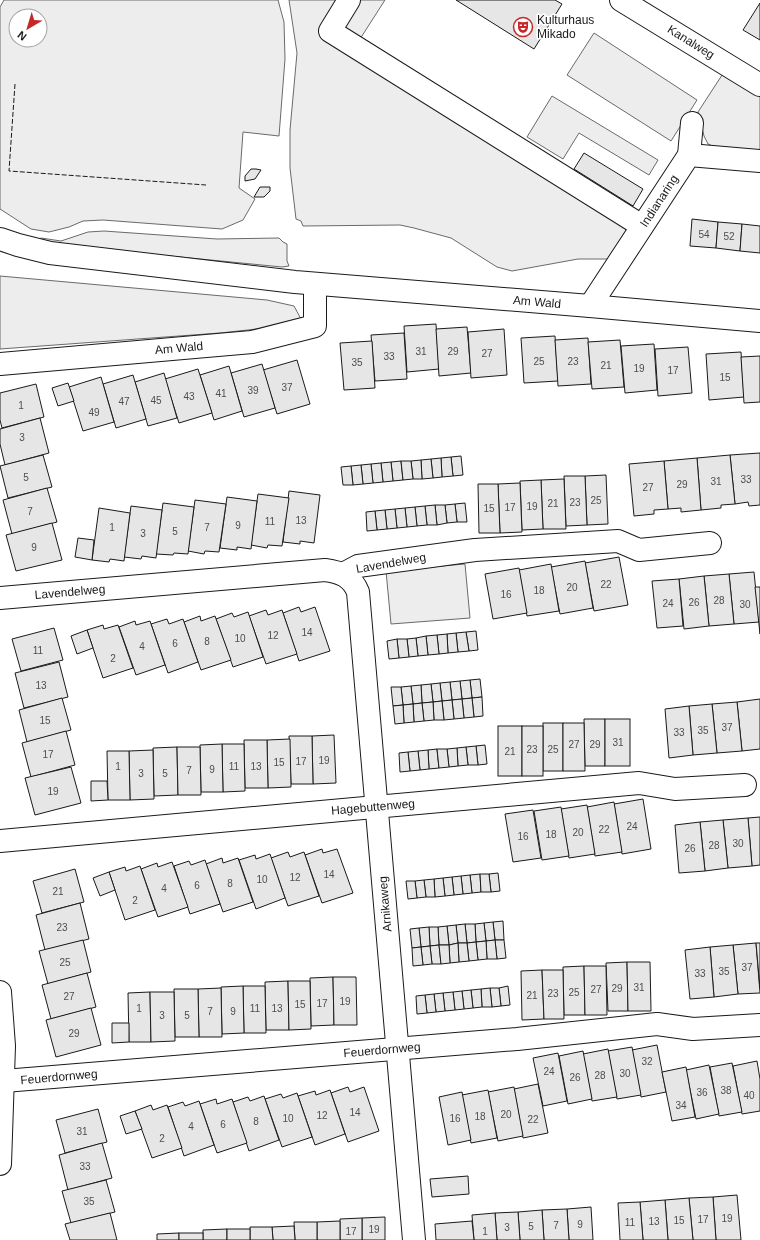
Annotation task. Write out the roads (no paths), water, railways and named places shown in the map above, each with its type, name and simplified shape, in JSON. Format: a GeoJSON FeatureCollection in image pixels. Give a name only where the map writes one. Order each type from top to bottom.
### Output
{"type":"FeatureCollection","features":[{"type":"Feature","properties":{"kind":"street"},"geometry":{"type":"LineString","coordinates":[[349,0],[330,31],[642,226]]}},
{"type":"Feature","properties":{"kind":"street","name":"Kanalweg"},"geometry":{"type":"LineString","coordinates":[[621,0],[760,85]]}},
{"type":"Feature","properties":{"kind":"street"},"geometry":{"type":"LineString","coordinates":[[692,123],[689,155],[760,160]]}},
{"type":"Feature","properties":{"kind":"street","name":"Indianaring"},"geometry":{"type":"LineString","coordinates":[[590,306],[689,155]]}},
{"type":"Feature","properties":{"kind":"street","name":"Am Wald"},"geometry":{"type":"LineString","coordinates":[[0,239],[50,253],[315,284],[760,321]]}},
{"type":"Feature","properties":{"kind":"street","name":"Am Wald"},"geometry":{"type":"LineString","coordinates":[[0,364],[252,342],[315,326],[315,284]]}},
{"type":"Feature","properties":{"kind":"street","name":"Lavendelweg"},"geometry":{"type":"LineString","coordinates":[[0,598],[325,570],[343,574],[358,566],[475,550],[618,541],[639,550],[710,543]]}},
{"type":"Feature","properties":{"kind":"street","name":"Arnikaweg"},"geometry":{"type":"LineString","coordinates":[[343,574],[351,579],[358,592],[414,1240]]}},
{"type":"Feature","properties":{"kind":"street","name":"Hagebuttenweg"},"geometry":{"type":"LineString","coordinates":[[0,841],[639,783],[675,790],[745,784]]}},
{"type":"Feature","properties":{"kind":"street"},"geometry":{"type":"LineString","coordinates":[[0,992],[4,1046],[0,1164]]}},
{"type":"Feature","properties":{"kind":"street","name":"Feuerdornweg"},"geometry":{"type":"LineString","coordinates":[[4,1081],[518,1039],[657,1024],[693,1029],[760,1025]]}},
{"type":"Feature","properties":{"kind":"place","name":"Kulturhaus Mikado"},"geometry":{"type":"Point","coordinates":[523,27]}}]}
